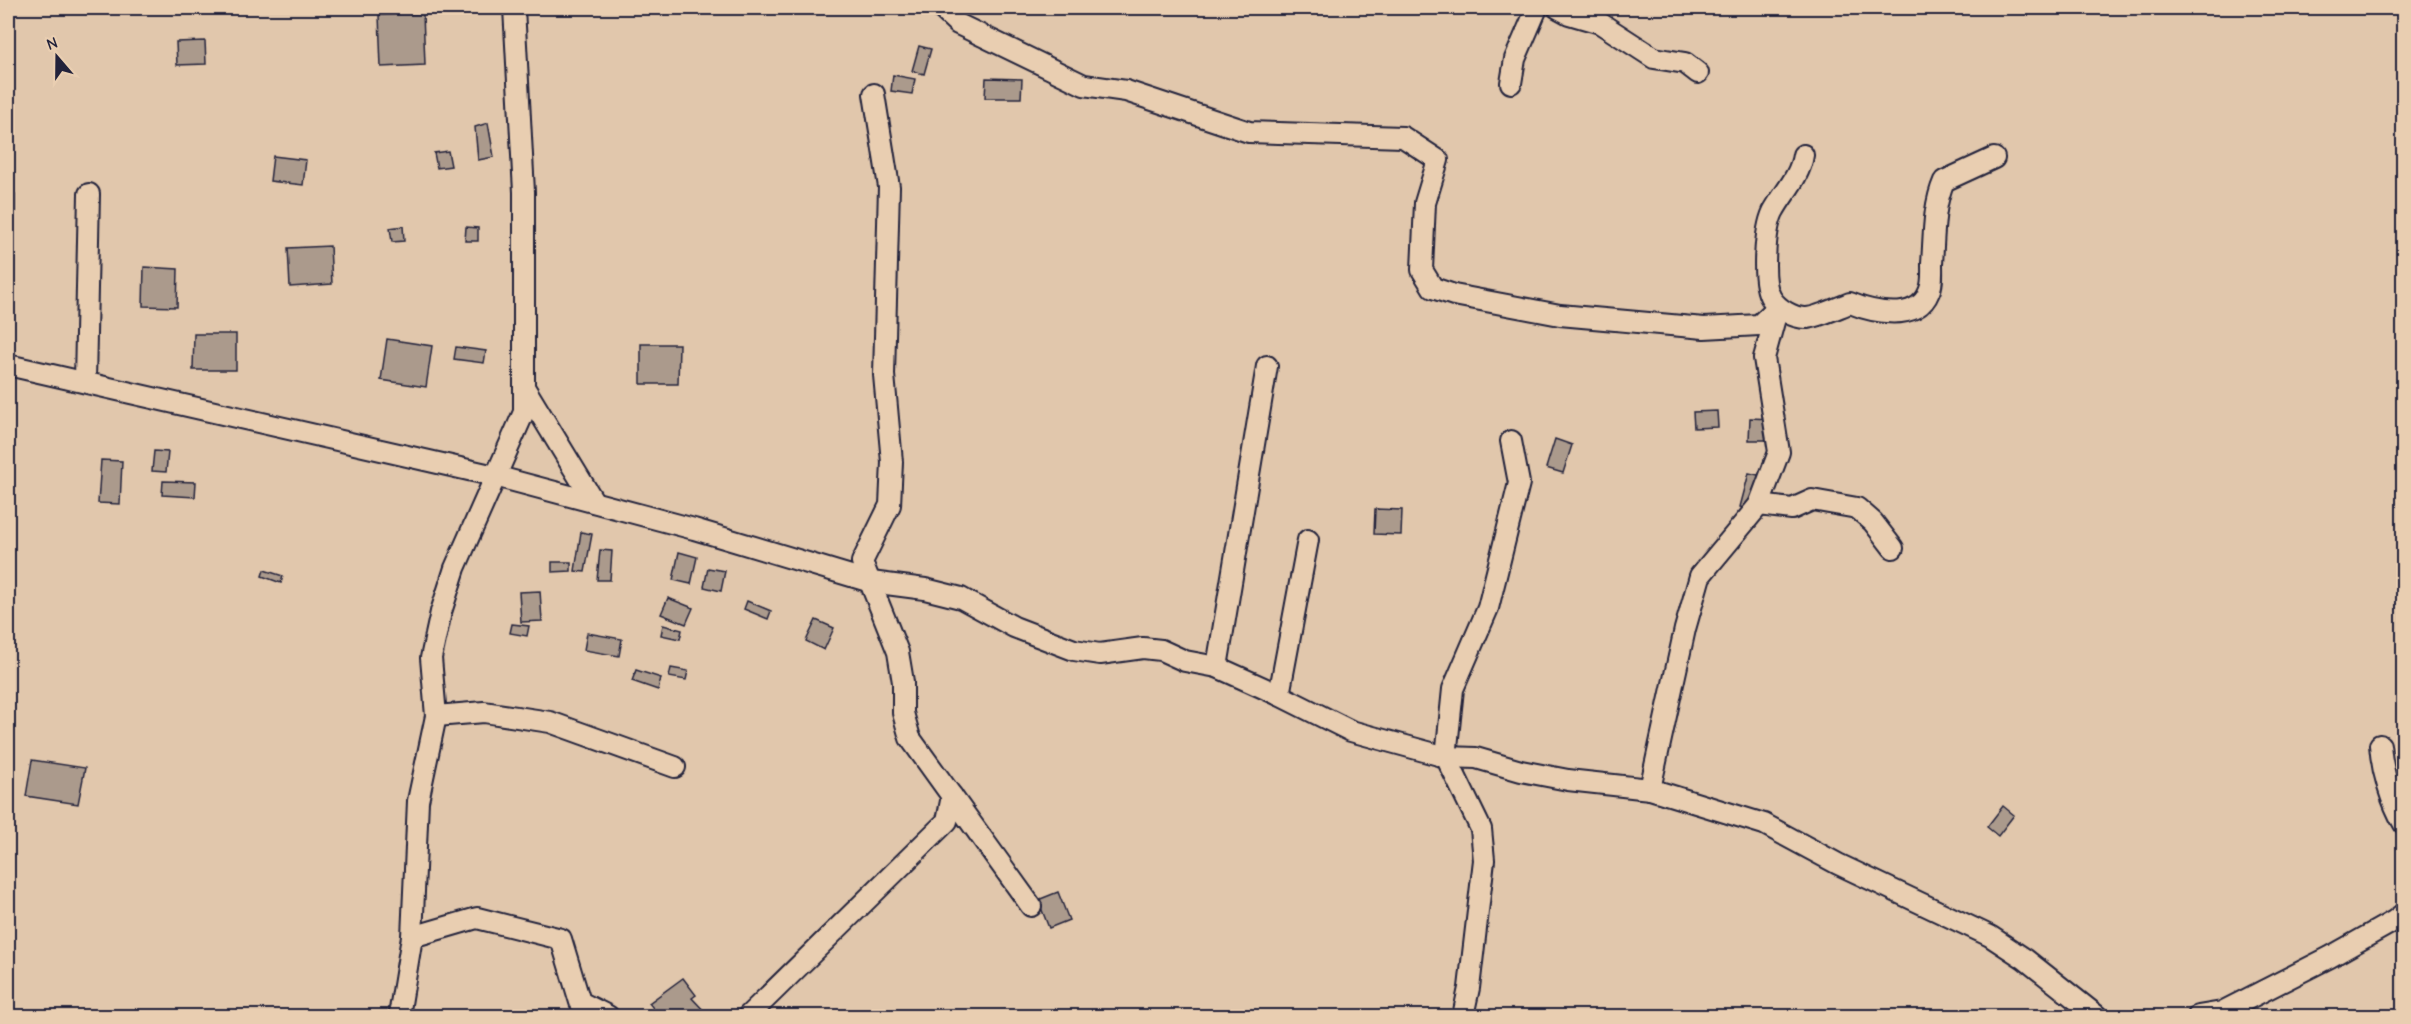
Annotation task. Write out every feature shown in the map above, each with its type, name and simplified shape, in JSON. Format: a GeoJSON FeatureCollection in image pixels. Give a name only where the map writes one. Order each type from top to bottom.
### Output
{"type":"FeatureCollection","features":[{"type":"Feature","properties":{"kind":"street"},"geometry":{"type":"LineString","coordinates":[[399,1017],[412,937],[418,801],[436,716],[431,658],[441,612],[455,568],[524,412],[524,192],[514,8]]}},
{"type":"Feature","properties":{"kind":"street"},"geometry":{"type":"LineString","coordinates":[[941,8],[958,24],[1084,85],[1126,91],[1249,132],[1403,137],[1437,160],[1425,203],[1422,270],[1433,288],[1454,295],[1560,315],[1704,328],[1759,325],[1778,306]]}},
{"type":"Feature","properties":{"kind":"street"},"geometry":{"type":"LineString","coordinates":[[1511,83],[1515,59],[1537,8]]}},
{"type":"Feature","properties":{"kind":"street"},"geometry":{"type":"LineString","coordinates":[[1558,8],[1569,14],[1600,23],[1654,58],[1685,63],[1698,73]]}},
{"type":"Feature","properties":{"kind":"street"},"geometry":{"type":"LineString","coordinates":[[874,94],[890,187],[885,375],[892,462],[890,505],[862,562],[898,652],[903,682],[903,713],[910,738],[1031,906]]}},
{"type":"Feature","properties":{"kind":"street"},"geometry":{"type":"LineString","coordinates":[[1803,155],[1802,166],[1773,213],[1766,233],[1767,287],[1771,298],[1786,313],[1807,318],[1850,303],[1869,311],[1891,314],[1912,308],[1922,302],[1929,293],[1939,191],[1944,181],[1994,158]]}},
{"type":"Feature","properties":{"kind":"street"},"geometry":{"type":"LineString","coordinates":[[85,381],[89,195]]}},
{"type":"Feature","properties":{"kind":"street"},"geometry":{"type":"LineString","coordinates":[[1650,789],[1685,629],[1700,576],[1759,505],[1779,452],[1764,358],[1778,306]]}},
{"type":"Feature","properties":{"kind":"street"},"geometry":{"type":"LineString","coordinates":[[8,365],[495,476],[694,529],[871,582],[961,598],[1014,627],[1074,651],[1100,654],[1143,648],[1161,650],[1185,661],[1217,667],[1351,731],[1446,757],[1476,758],[1521,771],[1568,780],[1650,789],[1764,825],[1838,864],[1990,936],[2025,958],[2097,1017]]}},
{"type":"Feature","properties":{"kind":"street"},"geometry":{"type":"LineString","coordinates":[[1217,667],[1266,366]]}},
{"type":"Feature","properties":{"kind":"street"},"geometry":{"type":"LineString","coordinates":[[524,387],[594,502]]}},
{"type":"Feature","properties":{"kind":"street"},"geometry":{"type":"LineString","coordinates":[[1463,1017],[1469,988],[1484,860],[1481,829],[1446,757],[1453,689],[1488,608],[1519,483],[1511,441]]}},
{"type":"Feature","properties":{"kind":"street"},"geometry":{"type":"LineString","coordinates":[[1759,505],[1792,509],[1812,500],[1857,508],[1873,522],[1893,548]]}},
{"type":"Feature","properties":{"kind":"street"},"geometry":{"type":"LineString","coordinates":[[1279,695],[1308,540]]}},
{"type":"Feature","properties":{"kind":"street"},"geometry":{"type":"LineString","coordinates":[[436,716],[484,712],[550,722],[675,767]]}},
{"type":"Feature","properties":{"kind":"street"},"geometry":{"type":"LineString","coordinates":[[2380,745],[2396,811],[2403,824]]}},
{"type":"Feature","properties":{"kind":"street"},"geometry":{"type":"LineString","coordinates":[[748,1017],[947,821],[952,796]]}},
{"type":"Feature","properties":{"kind":"street"},"geometry":{"type":"LineString","coordinates":[[412,937],[477,918],[561,939],[580,1002],[608,1017]]}},
{"type":"Feature","properties":{"kind":"street"},"geometry":{"type":"LineString","coordinates":[[2198,1017],[2220,1014],[2400,922]]}},
{"type":"Feature","properties":{"kind":"building"},"geometry":{"type":"Polygon","coordinates":[[[423,13],[425,65],[381,67],[379,15],[423,13]]]}},
{"type":"Feature","properties":{"kind":"building"},"geometry":{"type":"Polygon","coordinates":[[[205,41],[206,64],[177,65],[176,42],[205,41]]]}},
{"type":"Feature","properties":{"kind":"building"},"geometry":{"type":"Polygon","coordinates":[[[919,46],[931,49],[924,74],[912,71],[919,46]]]}},
{"type":"Feature","properties":{"kind":"building"},"geometry":{"type":"Polygon","coordinates":[[[893,75],[915,79],[912,94],[891,91],[893,75]]]}},
{"type":"Feature","properties":{"kind":"building"},"geometry":{"type":"Polygon","coordinates":[[[986,78],[1022,79],[1021,98],[985,98],[986,78]]]}},
{"type":"Feature","properties":{"kind":"building"},"geometry":{"type":"Polygon","coordinates":[[[488,123],[494,157],[478,160],[475,127],[488,123]]]}},
{"type":"Feature","properties":{"kind":"building"},"geometry":{"type":"Polygon","coordinates":[[[448,151],[451,166],[437,168],[434,153],[448,151]]]}},
{"type":"Feature","properties":{"kind":"building"},"geometry":{"type":"Polygon","coordinates":[[[273,156],[306,160],[303,185],[270,181],[273,156]]]}},
{"type":"Feature","properties":{"kind":"building"},"geometry":{"type":"Polygon","coordinates":[[[8,194],[15,194],[15,231],[8,231],[8,194]]]}},
{"type":"Feature","properties":{"kind":"building"},"geometry":{"type":"Polygon","coordinates":[[[403,226],[404,241],[392,242],[390,228],[403,226]]]}},
{"type":"Feature","properties":{"kind":"building"},"geometry":{"type":"Polygon","coordinates":[[[466,227],[478,228],[478,241],[465,241],[466,227]]]}},
{"type":"Feature","properties":{"kind":"building"},"geometry":{"type":"Polygon","coordinates":[[[330,246],[332,284],[290,287],[288,248],[330,246]]]}},
{"type":"Feature","properties":{"kind":"building"},"geometry":{"type":"Polygon","coordinates":[[[144,267],[178,269],[177,307],[143,306],[144,267]]]}},
{"type":"Feature","properties":{"kind":"building"},"geometry":{"type":"Polygon","coordinates":[[[194,334],[236,334],[236,370],[193,370],[194,334]]]}},
{"type":"Feature","properties":{"kind":"building"},"geometry":{"type":"Polygon","coordinates":[[[387,339],[432,346],[426,387],[381,380],[387,339]]]}},
{"type":"Feature","properties":{"kind":"building"},"geometry":{"type":"Polygon","coordinates":[[[641,344],[679,344],[678,384],[641,384],[641,344]]]}},
{"type":"Feature","properties":{"kind":"building"},"geometry":{"type":"Polygon","coordinates":[[[456,347],[486,351],[484,363],[454,359],[456,347]]]}},
{"type":"Feature","properties":{"kind":"building"},"geometry":{"type":"Polygon","coordinates":[[[1717,411],[1718,427],[1694,428],[1693,412],[1717,411]]]}},
{"type":"Feature","properties":{"kind":"building"},"geometry":{"type":"Polygon","coordinates":[[[1750,418],[1771,419],[1770,440],[1749,440],[1750,418]]]}},
{"type":"Feature","properties":{"kind":"building"},"geometry":{"type":"Polygon","coordinates":[[[1555,439],[1572,445],[1563,473],[1546,468],[1555,439]]]}},
{"type":"Feature","properties":{"kind":"building"},"geometry":{"type":"Polygon","coordinates":[[[154,451],[168,452],[166,472],[152,471],[154,451]]]}},
{"type":"Feature","properties":{"kind":"building"},"geometry":{"type":"Polygon","coordinates":[[[101,460],[122,461],[120,504],[98,503],[101,460]]]}},
{"type":"Feature","properties":{"kind":"building"},"geometry":{"type":"Polygon","coordinates":[[[1749,473],[1763,476],[1753,511],[1740,507],[1749,473]]]}},
{"type":"Feature","properties":{"kind":"building"},"geometry":{"type":"Polygon","coordinates":[[[163,481],[196,482],[195,497],[162,495],[163,481]]]}},
{"type":"Feature","properties":{"kind":"building"},"geometry":{"type":"Polygon","coordinates":[[[1375,509],[1402,510],[1401,535],[1374,534],[1375,509]]]}},
{"type":"Feature","properties":{"kind":"building"},"geometry":{"type":"Polygon","coordinates":[[[581,532],[592,534],[585,572],[575,571],[581,532]]]}},
{"type":"Feature","properties":{"kind":"building"},"geometry":{"type":"Polygon","coordinates":[[[600,550],[612,551],[610,580],[597,580],[600,550]]]}},
{"type":"Feature","properties":{"kind":"building"},"geometry":{"type":"Polygon","coordinates":[[[679,552],[697,557],[691,584],[673,580],[679,552]]]}},
{"type":"Feature","properties":{"kind":"building"},"geometry":{"type":"Polygon","coordinates":[[[552,562],[571,562],[571,571],[552,572],[552,562]]]}},
{"type":"Feature","properties":{"kind":"building"},"geometry":{"type":"Polygon","coordinates":[[[708,568],[725,571],[721,591],[704,587],[708,568]]]}},
{"type":"Feature","properties":{"kind":"building"},"geometry":{"type":"Polygon","coordinates":[[[264,570],[283,576],[281,583],[262,576],[264,570]]]}},
{"type":"Feature","properties":{"kind":"building"},"geometry":{"type":"Polygon","coordinates":[[[540,591],[542,621],[521,622],[519,592],[540,591]]]}},
{"type":"Feature","properties":{"kind":"building"},"geometry":{"type":"Polygon","coordinates":[[[668,598],[693,608],[686,624],[661,614],[668,598]]]}},
{"type":"Feature","properties":{"kind":"building"},"geometry":{"type":"Polygon","coordinates":[[[747,601],[771,611],[768,619],[744,609],[747,601]]]}},
{"type":"Feature","properties":{"kind":"building"},"geometry":{"type":"Polygon","coordinates":[[[816,620],[834,628],[824,650],[806,641],[816,620]]]}},
{"type":"Feature","properties":{"kind":"building"},"geometry":{"type":"Polygon","coordinates":[[[512,624],[529,626],[527,636],[510,633],[512,624]]]}},
{"type":"Feature","properties":{"kind":"building"},"geometry":{"type":"Polygon","coordinates":[[[663,625],[682,630],[680,639],[661,635],[663,625]]]}},
{"type":"Feature","properties":{"kind":"building"},"geometry":{"type":"Polygon","coordinates":[[[587,633],[622,639],[619,656],[584,650],[587,633]]]}},
{"type":"Feature","properties":{"kind":"building"},"geometry":{"type":"Polygon","coordinates":[[[671,668],[688,671],[686,680],[669,677],[671,668]]]}},
{"type":"Feature","properties":{"kind":"building"},"geometry":{"type":"Polygon","coordinates":[[[636,670],[661,678],[658,690],[632,681],[636,670]]]}},
{"type":"Feature","properties":{"kind":"building"},"geometry":{"type":"Polygon","coordinates":[[[32,760],[85,768],[78,804],[26,796],[32,760]]]}},
{"type":"Feature","properties":{"kind":"building"},"geometry":{"type":"Polygon","coordinates":[[[2003,806],[2014,815],[1998,836],[1987,827],[2003,806]]]}},
{"type":"Feature","properties":{"kind":"building"},"geometry":{"type":"Polygon","coordinates":[[[1058,892],[1069,920],[1049,928],[1038,900],[1058,892]]]}},
{"type":"Feature","properties":{"kind":"building"},"geometry":{"type":"Polygon","coordinates":[[[683,978],[696,995],[692,998],[707,1014],[705,1016],[659,1016],[649,1003],[683,978]]]}}]}
